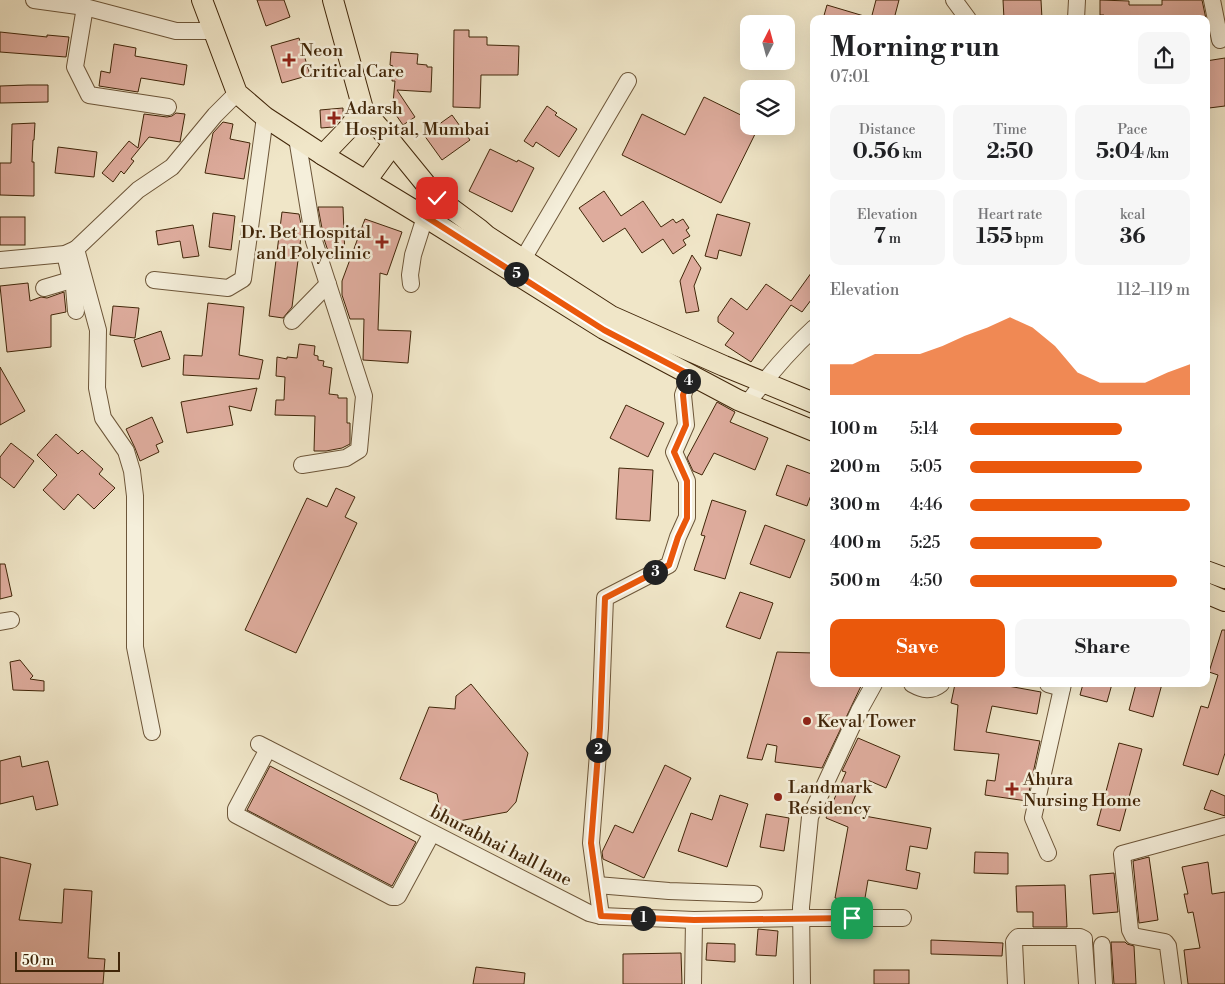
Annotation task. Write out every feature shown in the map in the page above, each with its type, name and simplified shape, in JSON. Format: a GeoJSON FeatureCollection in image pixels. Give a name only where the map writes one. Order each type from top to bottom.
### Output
{"type":"FeatureCollection","features":[{"type":"Feature","properties":{"kind":"main road"},"geometry":{"type":"LineString","coordinates":[[202,0],[237,93],[265,116],[323,155],[425,216],[604,330],[747,404],[810,429]]}},
{"type":"Feature","properties":{"kind":"main road"},"geometry":{"type":"LineString","coordinates":[[333,0],[363,109],[437,198],[487,236],[612,316],[810,401]]}},
{"type":"Feature","properties":{"kind":"main road"},"geometry":{"type":"LineString","coordinates":[[323,155],[347,130],[363,109]]}},
{"type":"Feature","properties":{"kind":"main road"},"geometry":{"type":"LineString","coordinates":[[366,181],[393,144]]}},
{"type":"Feature","properties":{"kind":"main road"},"geometry":{"type":"LineString","coordinates":[[1210,572],[1225,578]]}},
{"type":"Feature","properties":{"kind":"main road"},"geometry":{"type":"LineString","coordinates":[[1210,595],[1225,601]]}},
{"type":"Feature","properties":{"kind":"street"},"geometry":{"type":"LineString","coordinates":[[34,0],[85,7],[176,31],[213,31]]}},
{"type":"Feature","properties":{"kind":"street"},"geometry":{"type":"LineString","coordinates":[[954,0],[965,15]]}},
{"type":"Feature","properties":{"kind":"street"},"geometry":{"type":"LineString","coordinates":[[1076,0],[1076,15]]}},
{"type":"Feature","properties":{"kind":"street"},"geometry":{"type":"LineString","coordinates":[[1212,0],[1217,41]]}},
{"type":"Feature","properties":{"kind":"street"},"geometry":{"type":"LineString","coordinates":[[85,7],[75,66],[89,96],[168,107]]}},
{"type":"Feature","properties":{"kind":"street"},"geometry":{"type":"LineString","coordinates":[[523,259],[628,81]]}},
{"type":"Feature","properties":{"kind":"street"},"geometry":{"type":"LineString","coordinates":[[0,260],[70,252],[138,190],[172,167],[214,115],[237,93]]}},
{"type":"Feature","properties":{"kind":"street"},"geometry":{"type":"LineString","coordinates":[[154,280],[228,288],[243,279],[265,116]]}},
{"type":"Feature","properties":{"kind":"street"},"geometry":{"type":"LineString","coordinates":[[297,138],[314,241],[364,396],[359,450],[346,458],[302,465]]}},
{"type":"Feature","properties":{"kind":"street"},"geometry":{"type":"LineString","coordinates":[[410,284],[413,254],[425,216],[437,198]]}},
{"type":"Feature","properties":{"kind":"street"},"geometry":{"type":"LineString","coordinates":[[70,252],[71,280],[74,287],[76,311]]}},
{"type":"Feature","properties":{"kind":"street"},"geometry":{"type":"LineString","coordinates":[[70,252],[98,330],[97,388],[103,418],[126,451],[132,471],[135,496],[135,647],[152,732]]}},
{"type":"Feature","properties":{"kind":"street"},"geometry":{"type":"LineString","coordinates":[[44,288],[71,280]]}},
{"type":"Feature","properties":{"kind":"street"},"geometry":{"type":"LineString","coordinates":[[292,321],[328,284]]}},
{"type":"Feature","properties":{"kind":"street"},"geometry":{"type":"LineString","coordinates":[[747,404],[764,382],[810,332]]}},
{"type":"Feature","properties":{"kind":"street"},"geometry":{"type":"LineString","coordinates":[[601,916],[591,843],[600,728],[605,598],[669,565],[678,537],[687,518],[687,481],[674,452],[686,425],[683,395],[690,375]]}},
{"type":"Feature","properties":{"kind":"street"},"geometry":{"type":"LineString","coordinates":[[802,984],[800,907],[810,817],[872,687]]}},
{"type":"Feature","properties":{"kind":"street"},"geometry":{"type":"LineString","coordinates":[[917,687],[928,690],[937,687]]}},
{"type":"Feature","properties":{"kind":"street"},"geometry":{"type":"LineString","coordinates":[[1048,853],[1033,818],[1058,687]]}},
{"type":"Feature","properties":{"kind":"street","name":"bhurabhai hall lane"},"geometry":{"type":"LineString","coordinates":[[432,833],[398,896],[392,897],[236,815],[236,809],[264,747],[432,833],[589,914],[694,920],[903,918]]}},
{"type":"Feature","properties":{"kind":"street"},"geometry":{"type":"LineString","coordinates":[[1173,984],[1168,946],[1165,942],[1133,936],[1130,930],[1122,854],[1225,826]]}},
{"type":"Feature","properties":{"kind":"street"},"geometry":{"type":"LineString","coordinates":[[597,884],[669,891],[754,894]]}},
{"type":"Feature","properties":{"kind":"street"},"geometry":{"type":"LineString","coordinates":[[693,984],[694,920]]}},
{"type":"Feature","properties":{"kind":"street"},"geometry":{"type":"LineString","coordinates":[[1016,984],[1014,942],[1018,937],[1084,938],[1087,984]]}},
{"type":"Feature","properties":{"kind":"street"},"geometry":{"type":"LineString","coordinates":[[1102,945],[1104,984]]}},
{"type":"Feature","properties":{"kind":"building"},"geometry":{"type":"Polygon","coordinates":[[[257,0],[284,0],[290,17],[266,26],[257,0]]]}},
{"type":"Feature","properties":{"kind":"building"},"geometry":{"type":"Polygon","coordinates":[[[876,0],[899,0],[895,15],[872,15],[876,0]]]}},
{"type":"Feature","properties":{"kind":"building"},"geometry":{"type":"Polygon","coordinates":[[[1003,0],[1041,0],[1042,15],[1004,15],[1003,0]]]}},
{"type":"Feature","properties":{"kind":"building"},"geometry":{"type":"Polygon","coordinates":[[[1100,0],[1129,1],[1129,5],[1162,5],[1162,0],[1202,0],[1205,15],[1104,15],[1100,15],[1100,0]]]}},
{"type":"Feature","properties":{"kind":"building"},"geometry":{"type":"Polygon","coordinates":[[[827,5],[861,15],[824,15],[827,5]]]}},
{"type":"Feature","properties":{"kind":"building"},"geometry":{"type":"Polygon","coordinates":[[[454,30],[469,30],[469,37],[487,37],[487,45],[519,46],[518,75],[481,75],[480,108],[453,107],[454,30]]]}},
{"type":"Feature","properties":{"kind":"building"},"geometry":{"type":"Polygon","coordinates":[[[0,32],[47,37],[47,35],[69,37],[66,57],[0,52],[0,32]]]}},
{"type":"Feature","properties":{"kind":"building"},"geometry":{"type":"Polygon","coordinates":[[[299,38],[310,75],[282,83],[271,46],[299,38]]]}},
{"type":"Feature","properties":{"kind":"building"},"geometry":{"type":"Polygon","coordinates":[[[114,44],[136,48],[135,56],[187,65],[184,85],[141,78],[138,92],[99,86],[101,71],[110,73],[114,44]]]}},
{"type":"Feature","properties":{"kind":"building"},"geometry":{"type":"Polygon","coordinates":[[[391,52],[418,54],[417,64],[432,67],[431,92],[397,90],[415,117],[403,125],[389,105],[393,103],[395,81],[392,81],[393,66],[390,65],[391,52]]]}},
{"type":"Feature","properties":{"kind":"building"},"geometry":{"type":"Polygon","coordinates":[[[1225,58],[1225,106],[1210,108],[1210,60],[1225,58]]]}},
{"type":"Feature","properties":{"kind":"building"},"geometry":{"type":"Polygon","coordinates":[[[48,85],[48,102],[0,103],[0,86],[48,85]]]}},
{"type":"Feature","properties":{"kind":"building"},"geometry":{"type":"Polygon","coordinates":[[[704,97],[740,115],[740,135],[755,135],[721,203],[622,155],[642,114],[685,135],[704,97]]]}},
{"type":"Feature","properties":{"kind":"building"},"geometry":{"type":"Polygon","coordinates":[[[547,106],[557,113],[555,115],[577,129],[559,157],[536,142],[533,147],[524,141],[547,106]]]}},
{"type":"Feature","properties":{"kind":"building"},"geometry":{"type":"Polygon","coordinates":[[[343,108],[343,115],[333,127],[321,128],[320,110],[343,108]]]}},
{"type":"Feature","properties":{"kind":"building"},"geometry":{"type":"Polygon","coordinates":[[[176,113],[185,114],[180,142],[149,137],[131,159],[134,161],[124,174],[121,171],[113,182],[102,173],[129,141],[138,148],[144,114],[167,117],[176,113]]]}},
{"type":"Feature","properties":{"kind":"building"},"geometry":{"type":"Polygon","coordinates":[[[452,115],[470,140],[442,160],[424,135],[452,115]]]}},
{"type":"Feature","properties":{"kind":"building"},"geometry":{"type":"Polygon","coordinates":[[[223,122],[233,124],[230,139],[250,143],[244,179],[205,173],[213,133],[223,122]]]}},
{"type":"Feature","properties":{"kind":"building"},"geometry":{"type":"Polygon","coordinates":[[[35,123],[32,162],[34,162],[34,196],[0,195],[0,163],[11,163],[12,124],[35,123]]]}},
{"type":"Feature","properties":{"kind":"building"},"geometry":{"type":"Polygon","coordinates":[[[58,147],[97,152],[94,177],[55,173],[58,147]]]}},
{"type":"Feature","properties":{"kind":"building"},"geometry":{"type":"Polygon","coordinates":[[[490,149],[534,168],[512,212],[469,191],[490,149]]]}},
{"type":"Feature","properties":{"kind":"building"},"geometry":{"type":"Polygon","coordinates":[[[604,191],[621,216],[643,201],[661,227],[673,219],[676,223],[683,219],[689,228],[686,230],[690,236],[683,240],[686,245],[673,254],[663,239],[642,253],[625,228],[603,242],[579,208],[604,191]]]}},
{"type":"Feature","properties":{"kind":"building"},"geometry":{"type":"Polygon","coordinates":[[[318,207],[343,207],[345,257],[330,257],[324,239],[318,207]]]}},
{"type":"Feature","properties":{"kind":"building"},"geometry":{"type":"Polygon","coordinates":[[[282,212],[299,214],[302,229],[292,307],[283,318],[269,316],[282,212]]]}},
{"type":"Feature","properties":{"kind":"building"},"geometry":{"type":"Polygon","coordinates":[[[213,213],[235,216],[231,250],[209,247],[213,213]]]}},
{"type":"Feature","properties":{"kind":"building"},"geometry":{"type":"Polygon","coordinates":[[[717,214],[750,223],[741,256],[719,250],[717,259],[705,256],[717,214]]]}},
{"type":"Feature","properties":{"kind":"building"},"geometry":{"type":"Polygon","coordinates":[[[0,217],[25,217],[25,245],[0,245],[0,217]]]}},
{"type":"Feature","properties":{"kind":"building"},"geometry":{"type":"Polygon","coordinates":[[[365,219],[402,232],[387,275],[380,273],[378,330],[411,331],[408,363],[363,360],[364,319],[350,319],[342,295],[342,281],[365,219]]]}},
{"type":"Feature","properties":{"kind":"building"},"geometry":{"type":"Polygon","coordinates":[[[193,225],[199,256],[183,258],[180,241],[158,245],[156,231],[193,225]]]}},
{"type":"Feature","properties":{"kind":"building"},"geometry":{"type":"Polygon","coordinates":[[[692,255],[701,268],[694,286],[699,311],[686,313],[680,281],[692,255]]]}},
{"type":"Feature","properties":{"kind":"building"},"geometry":{"type":"Polygon","coordinates":[[[810,275],[810,301],[802,312],[791,305],[751,362],[725,345],[734,333],[718,322],[718,317],[731,298],[747,310],[766,284],[791,301],[810,275]]]}},
{"type":"Feature","properties":{"kind":"building"},"geometry":{"type":"Polygon","coordinates":[[[28,283],[30,301],[64,292],[66,312],[51,315],[51,347],[7,352],[0,286],[28,283]]]}},
{"type":"Feature","properties":{"kind":"building"},"geometry":{"type":"Polygon","coordinates":[[[208,303],[244,307],[239,355],[263,360],[259,379],[183,375],[184,355],[202,356],[208,303]]]}},
{"type":"Feature","properties":{"kind":"building"},"geometry":{"type":"Polygon","coordinates":[[[113,306],[139,308],[135,338],[110,335],[113,306]]]}},
{"type":"Feature","properties":{"kind":"building"},"geometry":{"type":"Polygon","coordinates":[[[161,331],[170,359],[142,367],[134,340],[161,331]]]}},
{"type":"Feature","properties":{"kind":"building"},"geometry":{"type":"Polygon","coordinates":[[[299,344],[315,346],[314,355],[318,356],[318,360],[324,361],[323,366],[332,368],[329,394],[338,395],[338,398],[347,398],[347,423],[350,423],[350,444],[342,448],[314,451],[315,416],[275,415],[276,400],[284,400],[285,377],[276,376],[277,357],[297,358],[299,344]]]}},
{"type":"Feature","properties":{"kind":"building"},"geometry":{"type":"Polygon","coordinates":[[[0,367],[25,411],[0,425],[0,367]]]}},
{"type":"Feature","properties":{"kind":"building"},"geometry":{"type":"Polygon","coordinates":[[[257,388],[251,411],[229,406],[233,425],[187,433],[181,402],[257,388]]]}},
{"type":"Feature","properties":{"kind":"building"},"geometry":{"type":"Polygon","coordinates":[[[717,402],[735,412],[730,422],[768,438],[755,470],[714,453],[702,475],[693,471],[687,458],[717,402]]]}},
{"type":"Feature","properties":{"kind":"building"},"geometry":{"type":"Polygon","coordinates":[[[626,405],[664,423],[648,457],[610,438],[626,405]]]}},
{"type":"Feature","properties":{"kind":"building"},"geometry":{"type":"Polygon","coordinates":[[[152,417],[163,442],[156,445],[159,452],[140,461],[126,429],[152,417]]]}},
{"type":"Feature","properties":{"kind":"building"},"geometry":{"type":"Polygon","coordinates":[[[56,434],[78,454],[82,450],[103,469],[99,474],[115,488],[94,509],[78,494],[64,510],[43,490],[57,475],[37,455],[56,434]]]}},
{"type":"Feature","properties":{"kind":"building"},"geometry":{"type":"Polygon","coordinates":[[[11,443],[34,461],[14,488],[0,477],[0,457],[11,443]]]}},
{"type":"Feature","properties":{"kind":"building"},"geometry":{"type":"Polygon","coordinates":[[[787,465],[810,474],[810,498],[807,506],[776,495],[787,465]]]}},
{"type":"Feature","properties":{"kind":"building"},"geometry":{"type":"Polygon","coordinates":[[[619,468],[653,470],[650,521],[616,519],[619,468]]]}},
{"type":"Feature","properties":{"kind":"building"},"geometry":{"type":"Polygon","coordinates":[[[336,488],[355,497],[345,517],[357,523],[296,653],[245,630],[307,498],[327,507],[336,488]]]}},
{"type":"Feature","properties":{"kind":"building"},"geometry":{"type":"Polygon","coordinates":[[[712,500],[746,511],[725,579],[694,570],[705,536],[701,535],[712,500]]]}},
{"type":"Feature","properties":{"kind":"building"},"geometry":{"type":"Polygon","coordinates":[[[765,525],[805,540],[790,578],[750,564],[765,525]]]}},
{"type":"Feature","properties":{"kind":"building"},"geometry":{"type":"Polygon","coordinates":[[[0,564],[5,564],[12,596],[0,599],[0,564]]]}},
{"type":"Feature","properties":{"kind":"building"},"geometry":{"type":"Polygon","coordinates":[[[740,592],[773,603],[760,639],[726,627],[740,592]]]}},
{"type":"Feature","properties":{"kind":"building"},"geometry":{"type":"Polygon","coordinates":[[[1222,630],[1225,630],[1225,753],[1218,775],[1183,765],[1201,706],[1208,708],[1218,675],[1210,672],[1222,630]]]}},
{"type":"Feature","properties":{"kind":"building","name":"Keval Tower"},"geometry":{"type":"Polygon","coordinates":[[[777,652],[810,653],[810,687],[861,687],[822,768],[775,762],[777,746],[767,744],[762,760],[747,758],[777,652]]]}},
{"type":"Feature","properties":{"kind":"building"},"geometry":{"type":"Polygon","coordinates":[[[20,660],[33,676],[30,679],[44,681],[44,691],[13,690],[10,662],[20,660]]]}},
{"type":"Feature","properties":{"kind":"building"},"geometry":{"type":"Polygon","coordinates":[[[471,684],[528,753],[516,802],[507,812],[443,824],[437,794],[400,779],[429,707],[455,709],[456,696],[471,684]]]}},
{"type":"Feature","properties":{"kind":"building"},"geometry":{"type":"Polygon","coordinates":[[[954,687],[1014,687],[1041,692],[1037,714],[992,706],[986,732],[1040,741],[1027,801],[985,795],[987,780],[995,781],[999,754],[954,750],[958,705],[951,703],[954,687]]]}},
{"type":"Feature","properties":{"kind":"building"},"geometry":{"type":"Polygon","coordinates":[[[1082,687],[1111,687],[1107,702],[1080,695],[1082,687]]]}},
{"type":"Feature","properties":{"kind":"building"},"geometry":{"type":"Polygon","coordinates":[[[1135,687],[1161,687],[1153,717],[1129,710],[1135,687]]]}},
{"type":"Feature","properties":{"kind":"building"},"geometry":{"type":"Polygon","coordinates":[[[858,738],[900,756],[886,788],[863,778],[848,813],[931,828],[927,849],[910,846],[906,870],[920,873],[917,889],[868,880],[864,904],[835,898],[848,827],[826,818],[846,772],[842,771],[858,738]]]}},
{"type":"Feature","properties":{"kind":"building"},"geometry":{"type":"Polygon","coordinates":[[[1119,743],[1142,749],[1120,831],[1097,825],[1119,743]]]}},
{"type":"Feature","properties":{"kind":"building"},"geometry":{"type":"Polygon","coordinates":[[[20,756],[22,767],[48,761],[58,805],[36,810],[33,796],[0,804],[0,761],[20,756]]]}},
{"type":"Feature","properties":{"kind":"building"},"geometry":{"type":"Polygon","coordinates":[[[665,765],[691,778],[644,878],[603,859],[602,852],[615,825],[633,833],[665,765]]]}},
{"type":"Feature","properties":{"kind":"building"},"geometry":{"type":"Polygon","coordinates":[[[270,766],[416,842],[392,886],[247,810],[270,766]]]}},
{"type":"Feature","properties":{"kind":"building"},"geometry":{"type":"Polygon","coordinates":[[[1211,790],[1225,796],[1225,816],[1204,809],[1211,790]]]}},
{"type":"Feature","properties":{"kind":"building"},"geometry":{"type":"Polygon","coordinates":[[[720,795],[748,804],[727,867],[678,851],[691,813],[712,820],[720,795]]]}},
{"type":"Feature","properties":{"kind":"building"},"geometry":{"type":"Polygon","coordinates":[[[766,814],[789,818],[784,851],[760,847],[766,814]]]}},
{"type":"Feature","properties":{"kind":"building"},"geometry":{"type":"Polygon","coordinates":[[[975,852],[1008,853],[1008,874],[974,873],[975,852]]]}},
{"type":"Feature","properties":{"kind":"building"},"geometry":{"type":"Polygon","coordinates":[[[0,857],[31,864],[19,920],[62,923],[64,889],[92,891],[88,958],[105,959],[103,984],[0,984],[0,857]]]}},
{"type":"Feature","properties":{"kind":"building"},"geometry":{"type":"Polygon","coordinates":[[[1149,857],[1158,920],[1139,923],[1133,861],[1149,857]]]}},
{"type":"Feature","properties":{"kind":"building"},"geometry":{"type":"Polygon","coordinates":[[[1208,862],[1212,894],[1225,892],[1225,984],[1188,984],[1184,950],[1200,948],[1193,912],[1188,913],[1184,894],[1188,894],[1182,867],[1208,862]]]}},
{"type":"Feature","properties":{"kind":"building"},"geometry":{"type":"Polygon","coordinates":[[[1114,873],[1118,912],[1093,914],[1090,875],[1114,873]]]}},
{"type":"Feature","properties":{"kind":"building"},"geometry":{"type":"Polygon","coordinates":[[[1065,885],[1067,927],[1033,927],[1033,912],[1017,912],[1016,886],[1065,885]]]}},
{"type":"Feature","properties":{"kind":"building"},"geometry":{"type":"Polygon","coordinates":[[[758,929],[778,931],[776,956],[756,955],[758,929]]]}},
{"type":"Feature","properties":{"kind":"building"},"geometry":{"type":"Polygon","coordinates":[[[931,940],[1003,943],[1002,956],[931,954],[931,940]]]}},
{"type":"Feature","properties":{"kind":"building"},"geometry":{"type":"Polygon","coordinates":[[[1111,942],[1125,942],[1134,946],[1136,984],[1114,984],[1111,942]]]}},
{"type":"Feature","properties":{"kind":"building"},"geometry":{"type":"Polygon","coordinates":[[[707,943],[735,944],[735,962],[706,960],[707,943]]]}},
{"type":"Feature","properties":{"kind":"building"},"geometry":{"type":"Polygon","coordinates":[[[681,953],[682,984],[623,984],[623,954],[681,953]]]}},
{"type":"Feature","properties":{"kind":"building"},"geometry":{"type":"Polygon","coordinates":[[[476,967],[525,973],[524,984],[473,984],[476,967]]]}},
{"type":"Feature","properties":{"kind":"building"},"geometry":{"type":"Polygon","coordinates":[[[874,970],[909,970],[909,984],[874,984],[874,970]]]}},
{"type":"Feature","properties":{"kind":"place","name":"Neon Critical Care"},"geometry":{"type":"Point","coordinates":[289,60]}},
{"type":"Feature","properties":{"kind":"place","name":"Adarsh Hospital, Mumbai"},"geometry":{"type":"Point","coordinates":[334,118]}},
{"type":"Feature","properties":{"kind":"place","name":"Dr. Bet Hospital and Polyclinic"},"geometry":{"type":"Point","coordinates":[382,242]}},
{"type":"Feature","properties":{"kind":"place","name":"Keval Tower"},"geometry":{"type":"Point","coordinates":[807,721]}},
{"type":"Feature","properties":{"kind":"place","name":"Ahura Nursing Home"},"geometry":{"type":"Point","coordinates":[1012,789]}},
{"type":"Feature","properties":{"kind":"place","name":"Landmark Residency"},"geometry":{"type":"Point","coordinates":[778,797]}},
{"type":"Feature","properties":{"kind":"route"},"geometry":{"type":"LineString","coordinates":[[437,198],[425,216],[604,330],[690,375],[683,395],[686,425],[674,452],[687,481],[687,518],[678,537],[669,565],[605,598],[600,728],[591,843],[601,916],[694,920],[852,918]]}}]}
